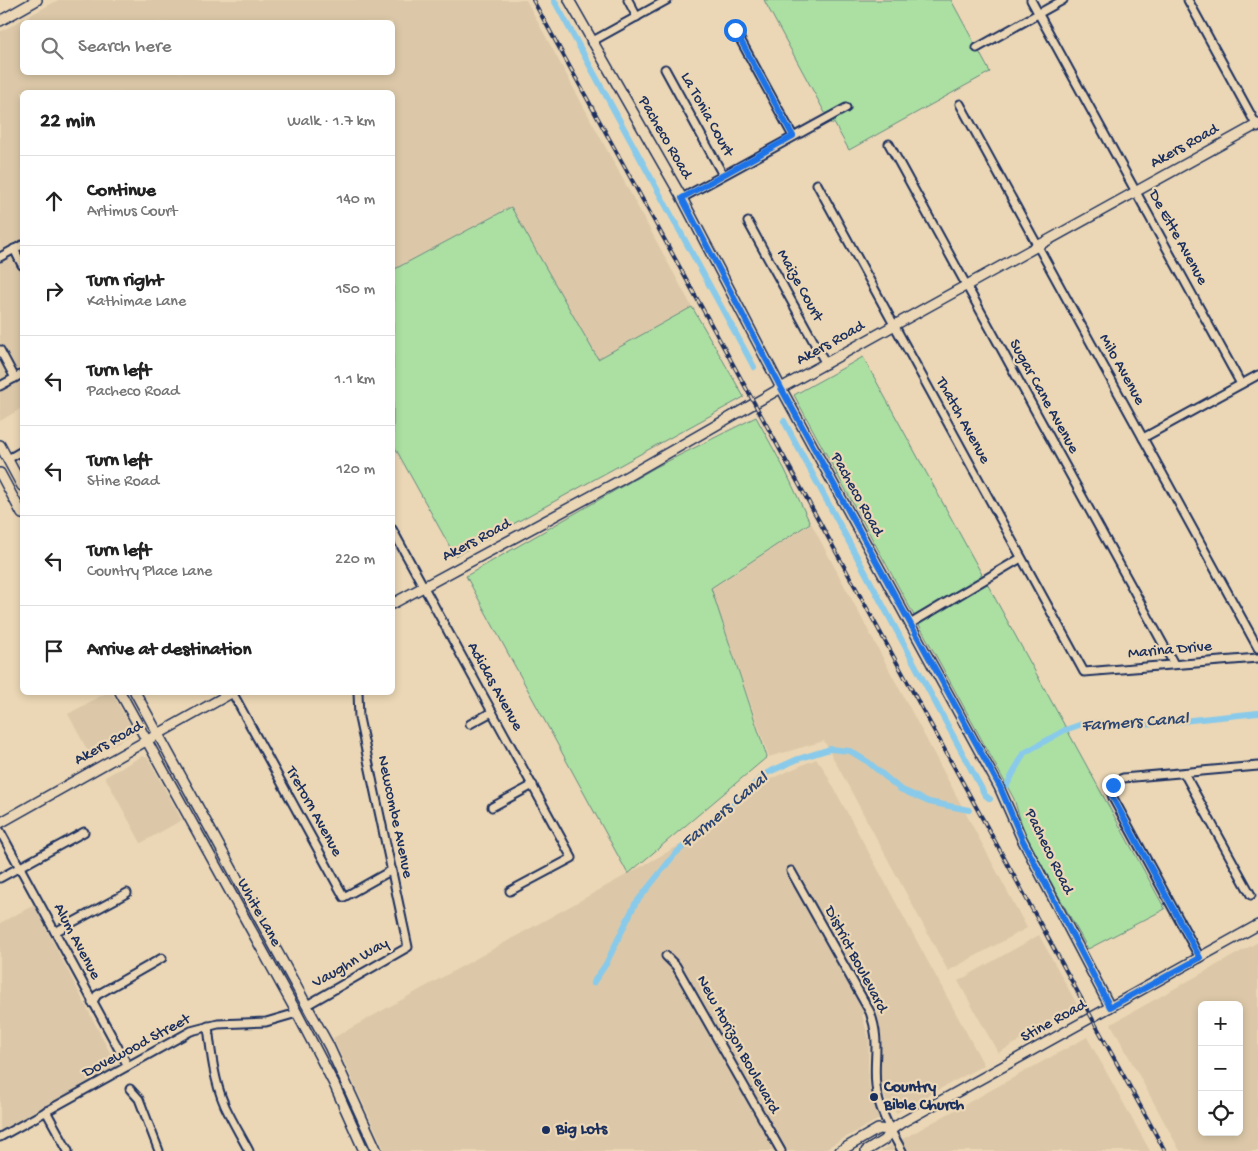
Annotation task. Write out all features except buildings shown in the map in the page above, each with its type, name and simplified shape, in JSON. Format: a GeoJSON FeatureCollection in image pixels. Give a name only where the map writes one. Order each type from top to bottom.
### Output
{"type":"FeatureCollection","features":[{"type":"Feature","properties":{"kind":"street"},"geometry":{"type":"LineString","coordinates":[[0,21],[37,0]]}},
{"type":"Feature","properties":{"kind":"street","name":"Pacheco Road"},"geometry":{"type":"LineString","coordinates":[[569,0],[682,198],[781,388],[1000,787],[1022,839],[1110,1007]]}},
{"type":"Feature","properties":{"kind":"street"},"geometry":{"type":"LineString","coordinates":[[628,0],[637,17]]}},
{"type":"Feature","properties":{"kind":"street"},"geometry":{"type":"LineString","coordinates":[[592,42],[667,0]]}},
{"type":"Feature","properties":{"kind":"street","name":"De Ette Avenue"},"geometry":{"type":"LineString","coordinates":[[1031,0],[1241,384]]}},
{"type":"Feature","properties":{"kind":"street"},"geometry":{"type":"LineString","coordinates":[[976,48],[1063,0]]}},
{"type":"Feature","properties":{"kind":"street"},"geometry":{"type":"LineString","coordinates":[[1188,0],[1258,126]]}},
{"type":"Feature","properties":{"kind":"street"},"geometry":{"type":"LineString","coordinates":[[735,30],[793,136]]}},
{"type":"Feature","properties":{"kind":"street","name":"La Tonia Court"},"geometry":{"type":"LineString","coordinates":[[665,69],[723,175]]}},
{"type":"Feature","properties":{"kind":"street","name":"Milo Avenue"},"geometry":{"type":"LineString","coordinates":[[960,104],[1258,648]]}},
{"type":"Feature","properties":{"kind":"street"},"geometry":{"type":"LineString","coordinates":[[682,198],[846,108]]}},
{"type":"Feature","properties":{"kind":"street","name":"Akers Road"},"geometry":{"type":"LineString","coordinates":[[395,602],[619,481],[781,388],[1258,126]]}},
{"type":"Feature","properties":{"kind":"street","name":"Sugar Cane Avenue"},"geometry":{"type":"LineString","coordinates":[[889,144],[1174,664]]}},
{"type":"Feature","properties":{"kind":"street","name":"Thatch Avenue"},"geometry":{"type":"LineString","coordinates":[[817,184],[1084,672]]}},
{"type":"Feature","properties":{"kind":"street","name":"Maize Court"},"geometry":{"type":"LineString","coordinates":[[748,222],[826,364]]}},
{"type":"Feature","properties":{"kind":"street"},"geometry":{"type":"LineString","coordinates":[[0,257],[20,246]]}},
{"type":"Feature","properties":{"kind":"street"},"geometry":{"type":"LineString","coordinates":[[14,249],[20,261]]}},
{"type":"Feature","properties":{"kind":"street"},"geometry":{"type":"LineString","coordinates":[[0,350],[15,378]]}},
{"type":"Feature","properties":{"kind":"street"},"geometry":{"type":"LineString","coordinates":[[1143,438],[1258,374]]}},
{"type":"Feature","properties":{"kind":"street"},"geometry":{"type":"LineString","coordinates":[[0,386],[20,375]]}},
{"type":"Feature","properties":{"kind":"street"},"geometry":{"type":"LineString","coordinates":[[0,445],[4,457],[20,483]]}},
{"type":"Feature","properties":{"kind":"street"},"geometry":{"type":"LineString","coordinates":[[4,457],[20,452]]}},
{"type":"Feature","properties":{"kind":"street"},"geometry":{"type":"LineString","coordinates":[[0,468],[7,470],[20,489]]}},
{"type":"Feature","properties":{"kind":"street"},"geometry":{"type":"LineString","coordinates":[[0,473],[20,510]]}},
{"type":"Feature","properties":{"kind":"street","name":"Adidas Avenue"},"geometry":{"type":"LineString","coordinates":[[395,534],[572,858],[510,891]]}},
{"type":"Feature","properties":{"kind":"street"},"geometry":{"type":"LineString","coordinates":[[910,624],[1021,558]]}},
{"type":"Feature","properties":{"kind":"street","name":"Marina Drive"},"geometry":{"type":"LineString","coordinates":[[1084,672],[1258,658]]}},
{"type":"Feature","properties":{"kind":"street","name":"White Lane"},"geometry":{"type":"LineString","coordinates":[[122,695],[334,1084],[364,1151]]}},
{"type":"Feature","properties":{"kind":"street","name":"White Lane"},"geometry":{"type":"LineString","coordinates":[[137,695],[307,1005],[339,1067],[377,1151]]}},
{"type":"Feature","properties":{"kind":"street","name":"Akers Road"},"geometry":{"type":"LineString","coordinates":[[0,823],[228,695]]}},
{"type":"Feature","properties":{"kind":"street","name":"Tretorn Avenue"},"geometry":{"type":"LineString","coordinates":[[233,695],[344,897],[392,870]]}},
{"type":"Feature","properties":{"kind":"street","name":"Newcombe Avenue"},"geometry":{"type":"LineString","coordinates":[[358,695],[359,718],[408,947]]}},
{"type":"Feature","properties":{"kind":"street"},"geometry":{"type":"LineString","coordinates":[[470,724],[492,712]]}},
{"type":"Feature","properties":{"kind":"street"},"geometry":{"type":"LineString","coordinates":[[1200,958],[1113,798],[1111,794],[1113,785],[1123,778],[1258,766]]}},
{"type":"Feature","properties":{"kind":"street"},"geometry":{"type":"LineString","coordinates":[[1184,773],[1251,895]]}},
{"type":"Feature","properties":{"kind":"street"},"geometry":{"type":"LineString","coordinates":[[492,807],[532,785]]}},
{"type":"Feature","properties":{"kind":"street","name":"Alum Avenue"},"geometry":{"type":"LineString","coordinates":[[0,831],[128,1066]]}},
{"type":"Feature","properties":{"kind":"street"},"geometry":{"type":"LineString","coordinates":[[0,878],[84,832]]}},
{"type":"Feature","properties":{"kind":"street","name":"District Boulevard"},"geometry":{"type":"LineString","coordinates":[[791,871],[872,1017],[878,1046],[876,1066],[877,1093],[891,1130],[902,1151]]}},
{"type":"Feature","properties":{"kind":"street"},"geometry":{"type":"LineString","coordinates":[[55,932],[127,893]]}},
{"type":"Feature","properties":{"kind":"street","name":"Stine Road"},"geometry":{"type":"LineString","coordinates":[[866,1151],[884,1140],[891,1130],[1258,926]]}},
{"type":"Feature","properties":{"kind":"street","name":"Vaughn Way"},"geometry":{"type":"LineString","coordinates":[[307,1005],[408,947]]}},
{"type":"Feature","properties":{"kind":"street","name":"New Horizon Boulevard"},"geometry":{"type":"LineString","coordinates":[[666,956],[676,966],[781,1151]]}},
{"type":"Feature","properties":{"kind":"street"},"geometry":{"type":"LineString","coordinates":[[92,1003],[97,996],[162,958]]}},
{"type":"Feature","properties":{"kind":"street"},"geometry":{"type":"LineString","coordinates":[[270,966],[296,999],[307,1005]]}},
{"type":"Feature","properties":{"kind":"street"},"geometry":{"type":"LineString","coordinates":[[296,1013],[303,1013],[306,1016],[328,1058],[339,1067]]}},
{"type":"Feature","properties":{"kind":"street","name":"Dovewood Street"},"geometry":{"type":"LineString","coordinates":[[0,1137],[191,1031],[208,1026],[266,1022],[296,1013]]}},
{"type":"Feature","properties":{"kind":"street"},"geometry":{"type":"LineString","coordinates":[[208,1026],[220,1092],[230,1116],[249,1151]]}},
{"type":"Feature","properties":{"kind":"street"},"geometry":{"type":"LineString","coordinates":[[334,1084],[346,1096],[365,1135],[371,1137]]}},
{"type":"Feature","properties":{"kind":"street"},"geometry":{"type":"LineString","coordinates":[[130,1089],[139,1099],[159,1151]]}},
{"type":"Feature","properties":{"kind":"street"},"geometry":{"type":"LineString","coordinates":[[46,1111],[68,1151]]}},
{"type":"Feature","properties":{"kind":"street","name":"Stine Road"},"geometry":{"type":"LineString","coordinates":[[840,1151],[878,1130],[891,1130]]}},
{"type":"Feature","properties":{"kind":"shaded area"},"geometry":{"type":"Polygon","coordinates":[[[58,0],[526,0],[692,307],[598,359],[510,207],[395,269],[395,90],[20,90],[20,409],[0,421],[0,32],[20,21],[20,75],[395,75],[395,20],[22,20],[58,0]]]}},
{"type":"Feature","properties":{"kind":"shaded area"},"geometry":{"type":"Polygon","coordinates":[[[811,523],[1027,928],[948,971],[824,741],[769,757],[711,589],[811,523]]]}},
{"type":"Feature","properties":{"kind":"shaded area"},"geometry":{"type":"Polygon","coordinates":[[[102,695],[113,695],[135,733],[91,757],[68,714],[102,695]]]}},
{"type":"Feature","properties":{"kind":"shaded area"},"geometry":{"type":"Polygon","coordinates":[[[142,756],[148,758],[182,820],[141,843],[105,777],[142,756]]]}},
{"type":"Feature","properties":{"kind":"shaded area"},"geometry":{"type":"Polygon","coordinates":[[[816,759],[822,766],[984,1065],[896,1113],[886,1101],[880,1081],[882,1040],[877,1010],[862,1015],[869,1039],[869,1086],[881,1118],[821,1151],[385,1151],[333,1038],[707,830],[768,780],[816,759]]]}},
{"type":"Feature","properties":{"kind":"shaded area"},"geometry":{"type":"Polygon","coordinates":[[[34,905],[117,1066],[0,1131],[0,923],[34,905]]]}},
{"type":"Feature","properties":{"kind":"shaded area"},"geometry":{"type":"Polygon","coordinates":[[[1039,935],[1079,1008],[998,1053],[958,981],[1039,935]]]}},
{"type":"Feature","properties":{"kind":"shaded area"},"geometry":{"type":"Polygon","coordinates":[[[1258,942],[1258,1151],[1180,1151],[1111,1024],[1258,942]]]}},
{"type":"Feature","properties":{"kind":"shaded area"},"geometry":{"type":"Polygon","coordinates":[[[1087,1037],[1150,1151],[881,1151],[1087,1037]]]}},
{"type":"Feature","properties":{"kind":"green space"},"geometry":{"type":"Polygon","coordinates":[[[764,0],[951,0],[990,72],[849,150],[834,123],[831,124],[764,0]]]}},
{"type":"Feature","properties":{"kind":"green space"},"geometry":{"type":"Polygon","coordinates":[[[511,207],[598,359],[692,307],[744,397],[455,556],[395,448],[395,269],[511,207]]]}},
{"type":"Feature","properties":{"kind":"green space"},"geometry":{"type":"Polygon","coordinates":[[[863,357],[1165,909],[1088,949],[1025,835],[1014,799],[794,395],[863,357]]]}},
{"type":"Feature","properties":{"kind":"green space"},"geometry":{"type":"Polygon","coordinates":[[[756,417],[785,470],[810,523],[711,588],[767,757],[628,874],[466,576],[656,467],[756,417]]]}},
{"type":"Feature","properties":{"kind":"waterway"},"geometry":{"type":"LineString","coordinates":[[554,0],[754,367]]}},
{"type":"Feature","properties":{"kind":"waterway"},"geometry":{"type":"LineString","coordinates":[[784,421],[985,795],[990,799]]}},
{"type":"Feature","properties":{"kind":"waterway","name":"Farmers Canal"},"geometry":{"type":"LineString","coordinates":[[1007,785],[1024,753],[1065,730],[1085,723],[1144,725],[1258,713]]}},
{"type":"Feature","properties":{"kind":"waterway","name":"Farmers Canal"},"geometry":{"type":"LineString","coordinates":[[593,983],[606,964],[635,904],[675,854],[767,773],[798,759],[830,749],[850,751],[868,762],[900,789],[929,802],[969,810]]}},
{"type":"Feature","properties":{"kind":"railway"},"geometry":{"type":"LineString","coordinates":[[533,0],[1165,1151]]}},
{"type":"Feature","properties":{"kind":"place","name":"Country Bible Church"},"geometry":{"type":"Point","coordinates":[874,1097]}},
{"type":"Feature","properties":{"kind":"place","name":"Big Lots"},"geometry":{"type":"Point","coordinates":[546,1130]}},
{"type":"Feature","properties":{"kind":"route"},"geometry":{"type":"LineString","coordinates":[[735,30],[793,136],[682,198],[781,388],[1000,787],[1022,839],[1110,1007],[1200,958],[1113,798],[1111,794],[1113,785]]}}]}
